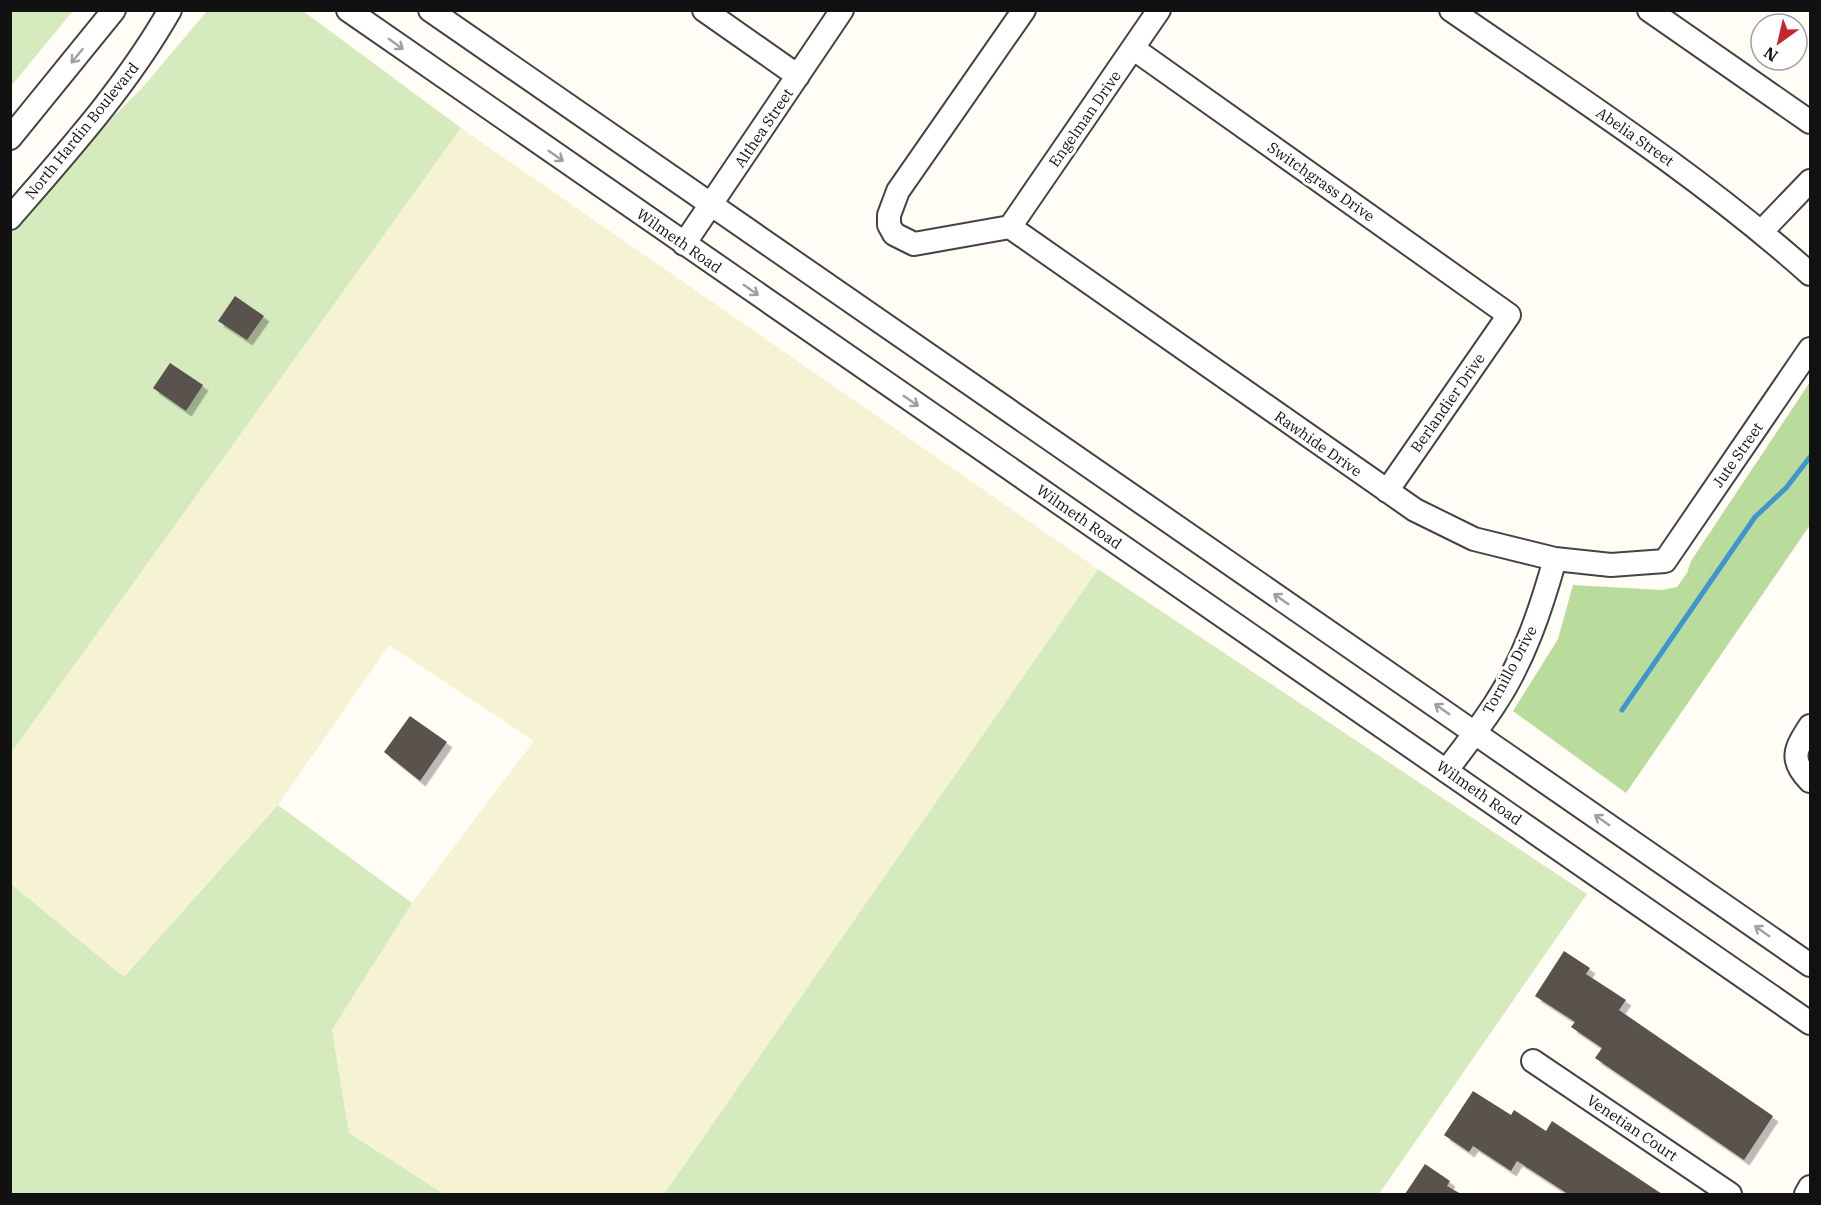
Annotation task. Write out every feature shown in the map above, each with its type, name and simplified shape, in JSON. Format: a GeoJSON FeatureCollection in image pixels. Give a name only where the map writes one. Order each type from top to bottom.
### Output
{"type":"FeatureCollection","features":[{"type":"Feature","properties":{"kind":"street"},"geometry":{"type":"LineString","coordinates":[[10,138],[114,10]]}},
{"type":"Feature","properties":{"kind":"street","name":"North Hardin Boulevard"},"geometry":{"type":"LineString","coordinates":[[10,218],[108,104],[147,51],[170,10]]}},
{"type":"Feature","properties":{"kind":"street","name":"Wilmeth Road"},"geometry":{"type":"LineString","coordinates":[[348,10],[1810,1023]]}},
{"type":"Feature","properties":{"kind":"street"},"geometry":{"type":"LineString","coordinates":[[430,10],[1810,964]]}},
{"type":"Feature","properties":{"kind":"street","name":"Althea Street"},"geometry":{"type":"LineString","coordinates":[[684,244],[842,10]]}},
{"type":"Feature","properties":{"kind":"street"},"geometry":{"type":"LineString","coordinates":[[1010,227],[914,244],[894,234],[889,225],[889,214],[898,191],[1024,10]]}},
{"type":"Feature","properties":{"kind":"street","name":"Engelman Drive"},"geometry":{"type":"LineString","coordinates":[[1010,227],[1159,10]]}},
{"type":"Feature","properties":{"kind":"street","name":"Abelia Street"},"geometry":{"type":"LineString","coordinates":[[1451,10],[1697,180],[1762,231],[1810,274]]}},
{"type":"Feature","properties":{"kind":"street"},"geometry":{"type":"LineString","coordinates":[[1649,10],[1810,122]]}},
{"type":"Feature","properties":{"kind":"street"},"geometry":{"type":"LineString","coordinates":[[706,11],[798,76]]}},
{"type":"Feature","properties":{"kind":"street","name":"Switchgrass Drive"},"geometry":{"type":"LineString","coordinates":[[1134,49],[1509,315]]}},
{"type":"Feature","properties":{"kind":"street"},"geometry":{"type":"LineString","coordinates":[[1762,231],[1810,181]]}},
{"type":"Feature","properties":{"kind":"street","name":"Rawhide Drive"},"geometry":{"type":"LineString","coordinates":[[1010,227],[1415,510],[1474,539],[1555,559],[1611,565],[1665,561]]}},
{"type":"Feature","properties":{"kind":"street","name":"Berlandier Drive"},"geometry":{"type":"LineString","coordinates":[[1387,491],[1509,315]]}},
{"type":"Feature","properties":{"kind":"street","name":"Jute Street"},"geometry":{"type":"LineString","coordinates":[[1665,561],[1810,350]]}},
{"type":"Feature","properties":{"kind":"street","name":"Tornillo Drive"},"geometry":{"type":"LineString","coordinates":[[1446,771],[1496,703],[1521,657],[1539,615],[1555,559]]}},
{"type":"Feature","properties":{"kind":"street"},"geometry":{"type":"LineString","coordinates":[[1810,726],[1797,747],[1795,760],[1800,771],[1810,781]]}},
{"type":"Feature","properties":{"kind":"street","name":"Venetian Court"},"geometry":{"type":"LineString","coordinates":[[1533,1061],[1730,1194]]}},
{"type":"Feature","properties":{"kind":"street"},"geometry":{"type":"LineString","coordinates":[[1806,1194],[1810,1187]]}},
{"type":"Feature","properties":{"kind":"shaded area"},"geometry":{"type":"Polygon","coordinates":[[[461,128],[1098,569],[664,1194],[444,1194],[349,1133],[332,1030],[412,903],[534,741],[389,645],[278,805],[124,977],[11,884],[11,753],[461,128]]]}},
{"type":"Feature","properties":{"kind":"green space"},"geometry":{"type":"Polygon","coordinates":[[[10,11],[73,11],[11,86],[10,11]]]}},
{"type":"Feature","properties":{"kind":"green space"},"geometry":{"type":"Polygon","coordinates":[[[207,11],[303,11],[461,128],[11,753],[11,219],[143,87],[207,11]]]}},
{"type":"Feature","properties":{"kind":"green space"},"geometry":{"type":"Polygon","coordinates":[[[1810,382],[1810,525],[1626,793],[1513,711],[1558,639],[1573,585],[1662,590],[1677,587],[1687,573],[1691,561],[1810,382]]]}},
{"type":"Feature","properties":{"kind":"green space"},"geometry":{"type":"Polygon","coordinates":[[[1098,569],[1587,894],[1379,1194],[664,1194],[1098,569]]]}},
{"type":"Feature","properties":{"kind":"green space"},"geometry":{"type":"Polygon","coordinates":[[[278,805],[412,903],[332,1030],[349,1133],[444,1194],[11,1194],[11,884],[124,977],[278,805]]]}},
{"type":"Feature","properties":{"kind":"building"},"geometry":{"type":"Polygon","coordinates":[[[235,296],[264,316],[247,340],[218,321],[235,296]]]}},
{"type":"Feature","properties":{"kind":"building"},"geometry":{"type":"Polygon","coordinates":[[[170,363],[203,385],[186,411],[153,388],[170,363]]]}},
{"type":"Feature","properties":{"kind":"building"},"geometry":{"type":"Polygon","coordinates":[[[410,716],[447,742],[420,781],[384,752],[410,716]]]}},
{"type":"Feature","properties":{"kind":"building"},"geometry":{"type":"Polygon","coordinates":[[[1564,951],[1590,968],[1586,974],[1626,1000],[1619,1010],[1773,1116],[1744,1160],[1595,1058],[1602,1048],[1571,1027],[1575,1022],[1535,996],[1564,951]]]}},
{"type":"Feature","properties":{"kind":"building"},"geometry":{"type":"Polygon","coordinates":[[[1473,1091],[1511,1115],[1514,1110],[1546,1131],[1552,1121],[1662,1194],[1568,1194],[1517,1161],[1511,1171],[1473,1146],[1469,1152],[1444,1135],[1473,1091]]]}},
{"type":"Feature","properties":{"kind":"building"},"geometry":{"type":"Polygon","coordinates":[[[1425,1164],[1450,1181],[1447,1186],[1461,1194],[1405,1194],[1425,1164]]]}},
{"type":"Feature","properties":{"kind":"waterway"},"geometry":{"type":"LineString","coordinates":[[1622,710],[1755,517],[1786,488],[1810,457]]}}]}
